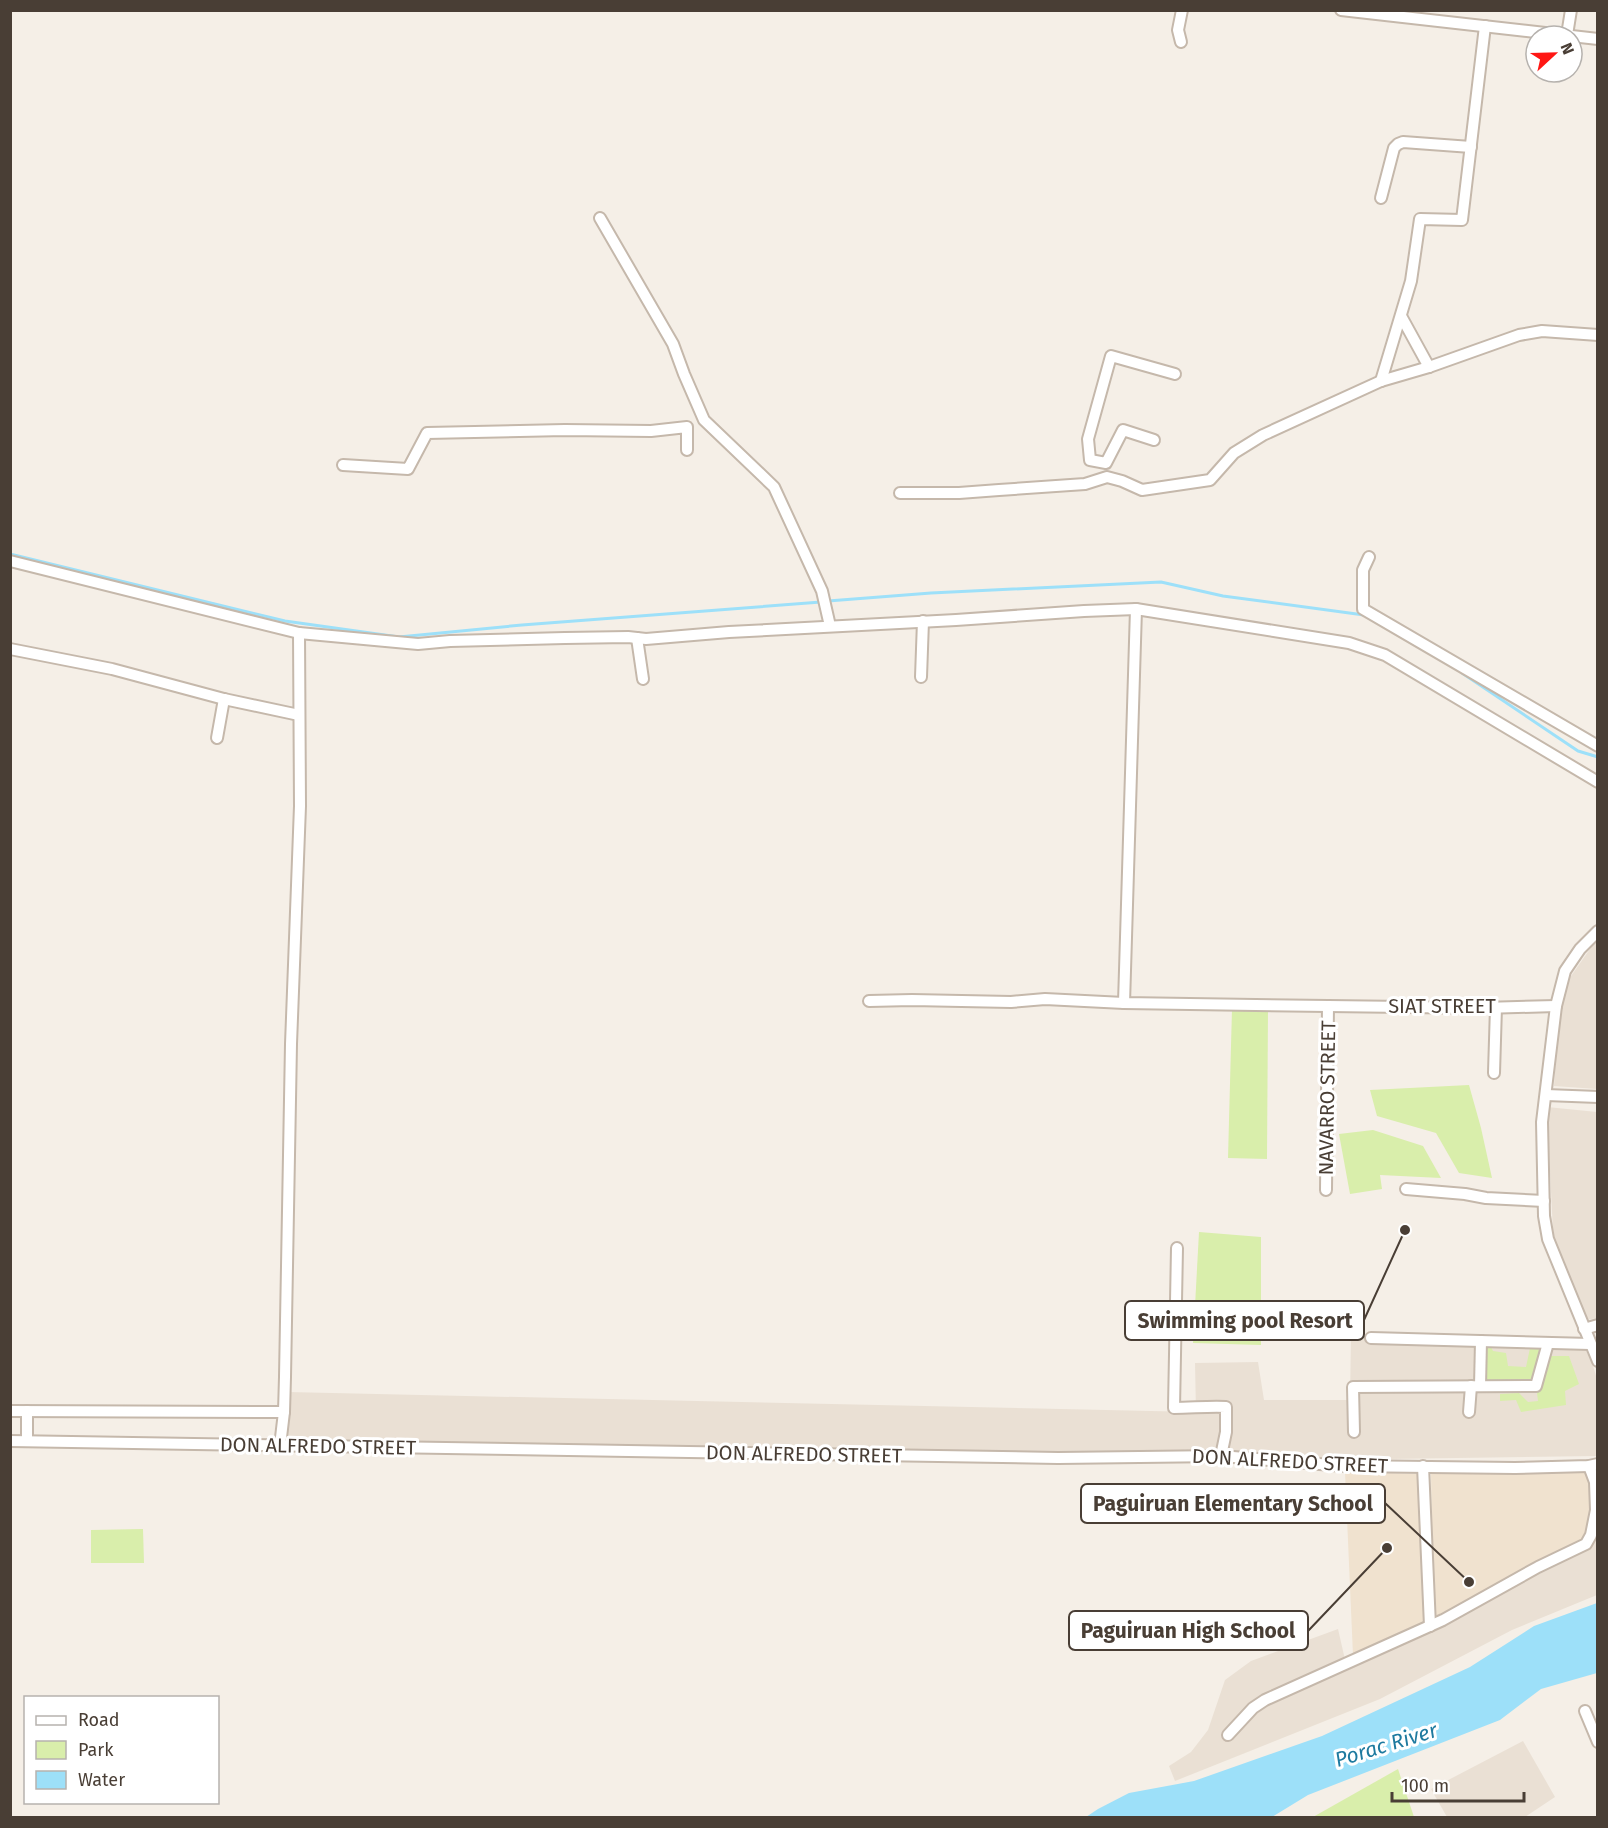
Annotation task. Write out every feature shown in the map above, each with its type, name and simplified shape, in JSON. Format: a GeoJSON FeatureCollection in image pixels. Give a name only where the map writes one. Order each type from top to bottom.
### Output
{"type":"FeatureCollection","features":[{"type":"Feature","properties":{"kind":"street"},"geometry":{"type":"LineString","coordinates":[[1181,42],[1178,30],[1182,10]]}},
{"type":"Feature","properties":{"kind":"street"},"geometry":{"type":"LineString","coordinates":[[1341,10],[1524,30]]}},
{"type":"Feature","properties":{"kind":"street"},"geometry":{"type":"LineString","coordinates":[[1381,381],[1411,281],[1420,219],[1462,220],[1485,26]]}},
{"type":"Feature","properties":{"kind":"street"},"geometry":{"type":"LineString","coordinates":[[1381,198],[1398,144],[1403,142],[1471,147]]}},
{"type":"Feature","properties":{"kind":"street"},"geometry":{"type":"LineString","coordinates":[[600,218],[673,344],[704,420],[774,487],[822,591],[829,623]]}},
{"type":"Feature","properties":{"kind":"street"},"geometry":{"type":"LineString","coordinates":[[1401,316],[1429,367]]}},
{"type":"Feature","properties":{"kind":"street"},"geometry":{"type":"LineString","coordinates":[[900,493],[959,493],[1085,484],[1107,477],[1142,490],[1210,480],[1234,453],[1263,435],[1381,381],[1429,367],[1519,335],[1542,332],[1598,335]]}},
{"type":"Feature","properties":{"kind":"street"},"geometry":{"type":"LineString","coordinates":[[1154,440],[1123,430],[1106,463],[1090,460],[1088,439],[1111,356],[1175,374]]}},
{"type":"Feature","properties":{"kind":"street"},"geometry":{"type":"LineString","coordinates":[[343,465],[408,469],[427,433],[651,431],[687,427],[687,450]]}},
{"type":"Feature","properties":{"kind":"street"},"geometry":{"type":"LineString","coordinates":[[1369,558],[1363,570],[1363,609],[1598,746]]}},
{"type":"Feature","properties":{"kind":"street"},"geometry":{"type":"LineString","coordinates":[[10,561],[299,633],[418,645],[450,641],[646,639],[829,623],[956,620],[1084,610],[1136,609],[1349,643],[1384,655],[1598,782]]}},
{"type":"Feature","properties":{"kind":"street"},"geometry":{"type":"LineString","coordinates":[[1124,1003],[1136,609]]}},
{"type":"Feature","properties":{"kind":"street"},"geometry":{"type":"LineString","coordinates":[[921,677],[923,621]]}},
{"type":"Feature","properties":{"kind":"street"},"geometry":{"type":"LineString","coordinates":[[280,1446],[284,1413],[291,1044],[300,806],[299,633]]}},
{"type":"Feature","properties":{"kind":"street"},"geometry":{"type":"LineString","coordinates":[[637,638],[643,679]]}},
{"type":"Feature","properties":{"kind":"street"},"geometry":{"type":"LineString","coordinates":[[10,649],[112,669],[224,699],[299,715]]}},
{"type":"Feature","properties":{"kind":"street"},"geometry":{"type":"LineString","coordinates":[[217,738],[224,699]]}},
{"type":"Feature","properties":{"kind":"street"},"geometry":{"type":"LineString","coordinates":[[1598,931],[1580,949],[1565,971],[1556,1006],[1542,1122],[1544,1216],[1548,1239],[1598,1361]]}},
{"type":"Feature","properties":{"kind":"street","name":"SIAT STREET"},"geometry":{"type":"LineString","coordinates":[[869,1001],[1011,1002],[1045,999],[1124,1003],[1329,1006],[1556,1006]]}},
{"type":"Feature","properties":{"kind":"street","name":"NAVARRO STREET"},"geometry":{"type":"LineString","coordinates":[[1326,1190],[1329,1006]]}},
{"type":"Feature","properties":{"kind":"street"},"geometry":{"type":"LineString","coordinates":[[1494,1073],[1496,1007]]}},
{"type":"Feature","properties":{"kind":"street"},"geometry":{"type":"LineString","coordinates":[[1546,1095],[1598,1097]]}},
{"type":"Feature","properties":{"kind":"street"},"geometry":{"type":"LineString","coordinates":[[1406,1189],[1486,1198],[1544,1201]]}},
{"type":"Feature","properties":{"kind":"street"},"geometry":{"type":"LineString","coordinates":[[1177,1248],[1174,1408],[1226,1407],[1226,1432],[1221,1456]]}},
{"type":"Feature","properties":{"kind":"street"},"geometry":{"type":"LineString","coordinates":[[1584,1329],[1598,1325]]}},
{"type":"Feature","properties":{"kind":"street"},"geometry":{"type":"LineString","coordinates":[[1371,1338],[1590,1344]]}},
{"type":"Feature","properties":{"kind":"street"},"geometry":{"type":"LineString","coordinates":[[1469,1412],[1481,1341]]}},
{"type":"Feature","properties":{"kind":"street"},"geometry":{"type":"LineString","coordinates":[[1354,1432],[1353,1387],[1536,1386],[1548,1343]]}},
{"type":"Feature","properties":{"kind":"street"},"geometry":{"type":"LineString","coordinates":[[10,1411],[284,1413]]}},
{"type":"Feature","properties":{"kind":"street"},"geometry":{"type":"LineString","coordinates":[[27,1411],[27,1441]]}},
{"type":"Feature","properties":{"kind":"street","name":"DON ALFREDO STREET"},"geometry":{"type":"LineString","coordinates":[[10,1441],[1058,1458],[1221,1456],[1344,1466],[1515,1468],[1593,1465]]}},
{"type":"Feature","properties":{"kind":"street"},"geometry":{"type":"LineString","coordinates":[[1228,1735],[1253,1708],[1265,1700],[1430,1626],[1538,1567],[1586,1544],[1591,1535],[1596,1510],[1593,1465]]}},
{"type":"Feature","properties":{"kind":"street"},"geometry":{"type":"LineString","coordinates":[[1423,1466],[1430,1626]]}},
{"type":"Feature","properties":{"kind":"street"},"geometry":{"type":"LineString","coordinates":[[1586,1711],[1598,1742]]}},
{"type":"Feature","properties":{"kind":"shaded area"},"geometry":{"type":"Polygon","coordinates":[[[1597,939],[1597,1089],[1554,1086],[1558,1021],[1569,979],[1597,939]]]}},
{"type":"Feature","properties":{"kind":"shaded area"},"geometry":{"type":"Polygon","coordinates":[[[1547,1107],[1597,1112],[1597,1318],[1580,1321],[1554,1253],[1547,1107]]]}},
{"type":"Feature","properties":{"kind":"shaded area"},"geometry":{"type":"Polygon","coordinates":[[[1351,1335],[1581,1338],[1598,1382],[1597,1456],[1388,1459],[1023,1451],[286,1441],[288,1392],[1196,1412],[1195,1363],[1258,1362],[1264,1400],[1350,1400],[1351,1335]]]}},
{"type":"Feature","properties":{"kind":"shaded area"},"geometry":{"type":"Polygon","coordinates":[[[1431,1471],[1589,1471],[1592,1505],[1586,1536],[1577,1544],[1433,1619],[1431,1471]]]}},
{"type":"Feature","properties":{"kind":"shaded area"},"geometry":{"type":"Polygon","coordinates":[[[1345,1472],[1424,1474],[1427,1623],[1353,1655],[1345,1472]]]}},
{"type":"Feature","properties":{"kind":"shaded area"},"geometry":{"type":"Polygon","coordinates":[[[1597,1522],[1597,1595],[1512,1630],[1380,1699],[1175,1781],[1169,1766],[1191,1752],[1208,1730],[1225,1680],[1251,1661],[1338,1629],[1346,1664],[1468,1610],[1591,1545],[1597,1522]]]}},
{"type":"Feature","properties":{"kind":"shaded area"},"geometry":{"type":"Polygon","coordinates":[[[1523,1741],[1555,1797],[1525,1817],[1447,1817],[1431,1789],[1523,1741]]]}},
{"type":"Feature","properties":{"kind":"green space"},"geometry":{"type":"Polygon","coordinates":[[[1232,1009],[1268,1010],[1267,1159],[1228,1158],[1232,1009]]]}},
{"type":"Feature","properties":{"kind":"green space"},"geometry":{"type":"Polygon","coordinates":[[[1469,1085],[1492,1178],[1459,1173],[1436,1133],[1377,1116],[1370,1090],[1469,1085]]]}},
{"type":"Feature","properties":{"kind":"green space"},"geometry":{"type":"Polygon","coordinates":[[[1373,1130],[1423,1146],[1441,1178],[1380,1175],[1382,1189],[1350,1194],[1339,1134],[1373,1130]]]}},
{"type":"Feature","properties":{"kind":"green space"},"geometry":{"type":"Polygon","coordinates":[[[1199,1232],[1261,1237],[1261,1345],[1193,1343],[1199,1232]]]}},
{"type":"Feature","properties":{"kind":"green space"},"geometry":{"type":"Polygon","coordinates":[[[1483,1347],[1491,1347],[1493,1351],[1506,1353],[1508,1366],[1526,1367],[1530,1348],[1544,1349],[1533,1384],[1483,1382],[1483,1347]]]}},
{"type":"Feature","properties":{"kind":"green space"},"geometry":{"type":"Polygon","coordinates":[[[1550,1356],[1569,1356],[1579,1384],[1565,1391],[1566,1405],[1521,1412],[1516,1400],[1500,1401],[1500,1394],[1519,1393],[1528,1402],[1538,1401],[1537,1393],[1548,1369],[1550,1356]]]}},
{"type":"Feature","properties":{"kind":"green space"},"geometry":{"type":"Polygon","coordinates":[[[143,1529],[144,1563],[91,1563],[91,1530],[143,1529]]]}},
{"type":"Feature","properties":{"kind":"green space"},"geometry":{"type":"Polygon","coordinates":[[[1398,1769],[1414,1817],[1313,1817],[1398,1769]]]}},
{"type":"Feature","properties":{"kind":"water","name":"Porac River"},"geometry":{"type":"Polygon","coordinates":[[[1597,1603],[1597,1673],[1541,1689],[1500,1720],[1308,1795],[1272,1817],[1086,1817],[1129,1793],[1194,1781],[1322,1736],[1470,1667],[1534,1626],[1597,1603]]]}},
{"type":"Feature","properties":{"kind":"waterway"},"geometry":{"type":"LineString","coordinates":[[10,554],[285,621],[399,637],[821,602]]}},
{"type":"Feature","properties":{"kind":"waterway"},"geometry":{"type":"LineString","coordinates":[[828,601],[931,593],[1161,582],[1223,596],[1364,615]]}},
{"type":"Feature","properties":{"kind":"waterway"},"geometry":{"type":"LineString","coordinates":[[1462,673],[1578,751],[1598,757]]}},
{"type":"Feature","properties":{"kind":"place","name":"Swimming pool Resort"},"geometry":{"type":"Point","coordinates":[1405,1230]}},
{"type":"Feature","properties":{"kind":"place","name":"Paguiruan High School"},"geometry":{"type":"Point","coordinates":[1387,1548]}},
{"type":"Feature","properties":{"kind":"place","name":"Paguiruan Elementary School"},"geometry":{"type":"Point","coordinates":[1469,1582]}}]}
